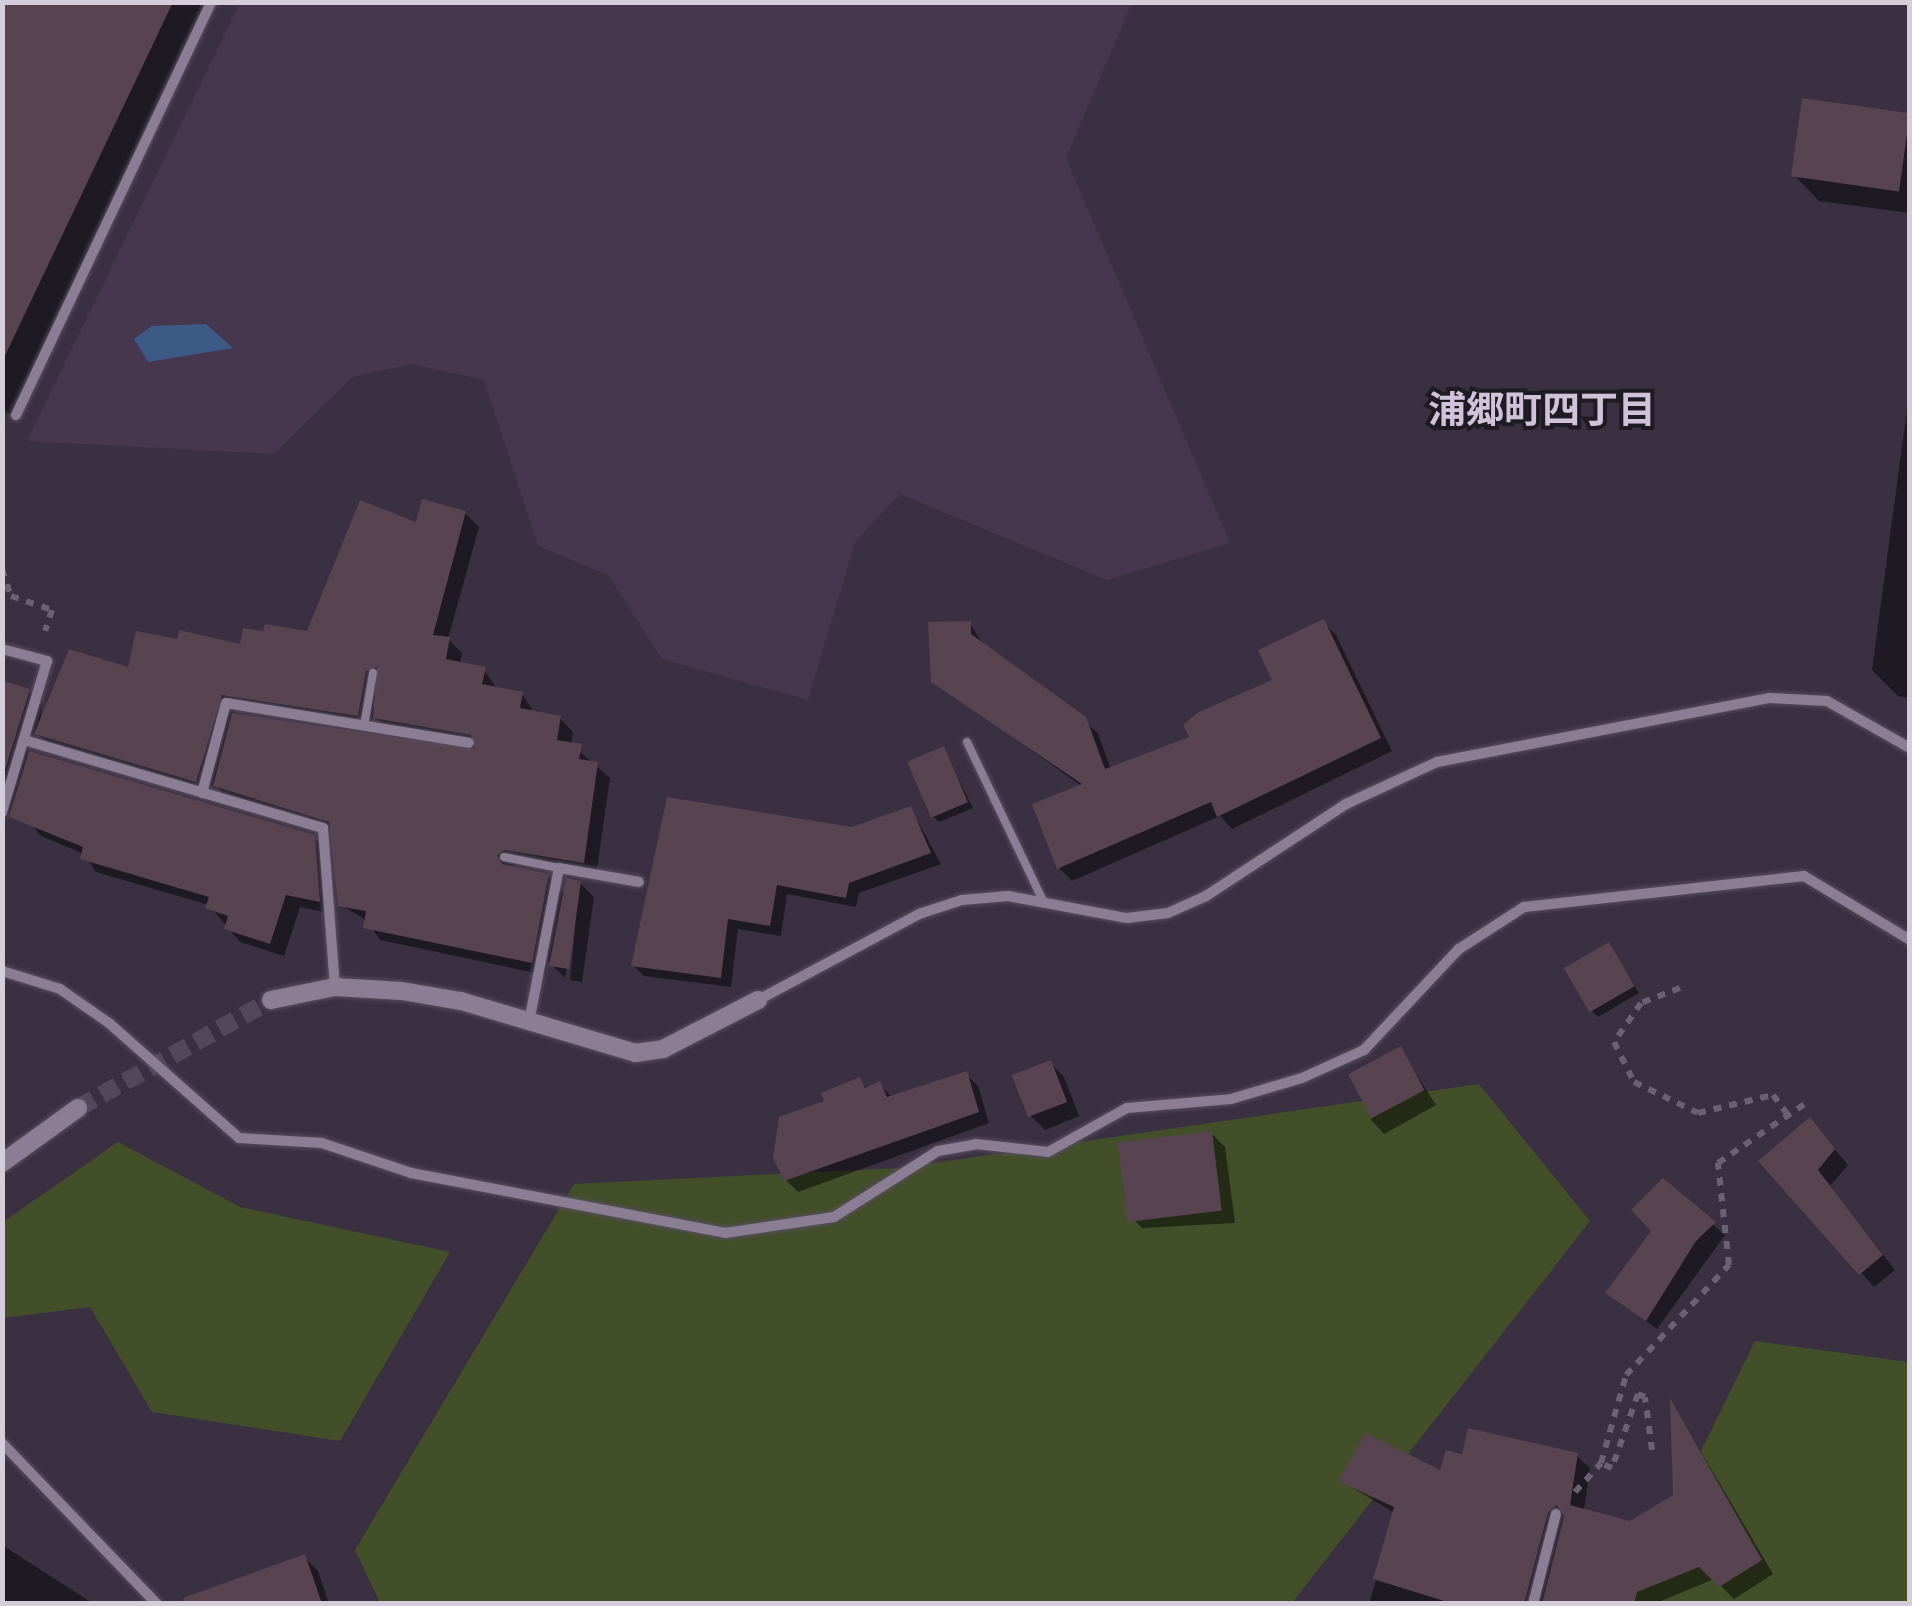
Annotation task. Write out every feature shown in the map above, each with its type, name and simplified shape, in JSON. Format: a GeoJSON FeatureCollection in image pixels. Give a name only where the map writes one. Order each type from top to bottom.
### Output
{"type":"FeatureCollection","features":[{"type":"Feature","properties":{"kind":"street"},"geometry":{"type":"LineString","coordinates":[[16,414],[211,2]]}},
{"type":"Feature","properties":{"kind":"street"},"geometry":{"type":"LineString","coordinates":[[2,648],[47,661],[2,812]]}},
{"type":"Feature","properties":{"kind":"street"},"geometry":{"type":"LineString","coordinates":[[271,1000],[335,987],[461,1001],[635,1053],[662,1048],[919,914],[993,897],[1127,918],[1168,913],[1206,896],[1346,804],[1437,762],[1770,698],[1827,701],[1910,748]]}},
{"type":"Feature","properties":{"kind":"street"},"geometry":{"type":"LineString","coordinates":[[202,793],[226,703],[469,744]]}},
{"type":"Feature","properties":{"kind":"street"},"geometry":{"type":"LineString","coordinates":[[24,740],[323,828],[335,987]]}},
{"type":"Feature","properties":{"kind":"street"},"geometry":{"type":"LineString","coordinates":[[529,1022],[559,868],[639,882]]}},
{"type":"Feature","properties":{"kind":"street"},"geometry":{"type":"LineString","coordinates":[[2,971],[60,990],[109,1023],[240,1138],[322,1143],[411,1174],[724,1233],[834,1217],[938,1152],[976,1144],[1048,1152],[1127,1108],[1231,1098],[1302,1078],[1364,1050],[1459,949],[1524,907],[1804,876],[1910,940]]}},
{"type":"Feature","properties":{"kind":"street"},"geometry":{"type":"LineString","coordinates":[[2,1162],[78,1108]]}},
{"type":"Feature","properties":{"kind":"street"},"geometry":{"type":"LineString","coordinates":[[2,1443],[157,1604]]}},
{"type":"Feature","properties":{"kind":"street"},"geometry":{"type":"LineString","coordinates":[[1533,1604],[1556,1514]]}},
{"type":"Feature","properties":{"kind":"lane"},"geometry":{"type":"LineString","coordinates":[[364,726],[373,672]]}},
{"type":"Feature","properties":{"kind":"lane"},"geometry":{"type":"LineString","coordinates":[[966,742],[1044,903]]}},
{"type":"Feature","properties":{"kind":"lane"},"geometry":{"type":"LineString","coordinates":[[504,857],[559,868]]}},
{"type":"Feature","properties":{"kind":"path"},"geometry":{"type":"LineString","coordinates":[[2,569],[11,596],[52,610],[37,658]]}},
{"type":"Feature","properties":{"kind":"path"},"geometry":{"type":"LineString","coordinates":[[1680,988],[1641,1003],[1614,1042],[1634,1082],[1698,1113],[1773,1095],[1788,1115]]}},
{"type":"Feature","properties":{"kind":"path"},"geometry":{"type":"LineString","coordinates":[[1652,1450],[1646,1397],[1638,1394],[1612,1468],[1601,1462],[1626,1375],[1729,1266],[1718,1163],[1806,1103]]}},
{"type":"Feature","properties":{"kind":"shaded area"},"geometry":{"type":"Polygon","coordinates":[[[240,3],[1132,3],[1066,158],[1230,543],[1107,580],[900,494],[855,542],[808,700],[662,659],[608,575],[538,546],[484,380],[412,364],[352,377],[274,454],[27,441],[240,3]]]}},
{"type":"Feature","properties":{"kind":"green space"},"geometry":{"type":"Polygon","coordinates":[[[1479,1084],[1590,1221],[1292,1603],[380,1603],[355,1550],[574,1184],[898,1168],[1479,1084]]]}},
{"type":"Feature","properties":{"kind":"green space"},"geometry":{"type":"Polygon","coordinates":[[[118,1142],[240,1207],[450,1252],[340,1441],[152,1412],[90,1307],[3,1318],[3,1222],[118,1142]]]}},
{"type":"Feature","properties":{"kind":"green space"},"geometry":{"type":"Polygon","coordinates":[[[1755,1341],[1909,1362],[1909,1603],[1626,1604],[1755,1341]]]}},
{"type":"Feature","properties":{"kind":"water"},"geometry":{"type":"Polygon","coordinates":[[[206,324],[233,348],[148,362],[134,339],[152,326],[206,324]]]}},
{"type":"Feature","properties":{"kind":"building"},"geometry":{"type":"Polygon","coordinates":[[[2,2],[173,2],[2,362],[2,2]]]}},
{"type":"Feature","properties":{"kind":"building"},"geometry":{"type":"Polygon","coordinates":[[[1802,98],[1910,113],[1899,191],[1791,176],[1802,98]]]}},
{"type":"Feature","properties":{"kind":"building"},"geometry":{"type":"Polygon","coordinates":[[[422,499],[466,511],[433,635],[450,637],[446,659],[486,667],[482,684],[523,692],[520,708],[561,716],[557,740],[582,744],[579,759],[598,762],[584,863],[505,850],[497,855],[502,864],[549,874],[532,963],[363,928],[366,911],[338,906],[329,822],[213,786],[232,713],[475,749],[471,735],[373,718],[377,667],[366,671],[358,716],[222,695],[196,782],[34,734],[69,649],[128,667],[136,631],[177,639],[179,630],[240,644],[243,628],[263,631],[265,624],[307,631],[360,500],[416,522],[422,499]]]}},
{"type":"Feature","properties":{"kind":"building"},"geometry":{"type":"Polygon","coordinates":[[[1324,619],[1381,738],[1217,817],[1211,802],[1057,869],[1032,804],[1082,784],[931,682],[928,622],[971,621],[971,634],[1086,717],[1105,769],[1189,737],[1183,725],[1197,713],[1272,680],[1258,650],[1324,619]]]}},
{"type":"Feature","properties":{"kind":"building"},"geometry":{"type":"Polygon","coordinates":[[[2,680],[30,689],[2,780],[2,680]]]}},
{"type":"Feature","properties":{"kind":"building"},"geometry":{"type":"Polygon","coordinates":[[[944,746],[968,802],[931,818],[907,762],[944,746]]]}},
{"type":"Feature","properties":{"kind":"building"},"geometry":{"type":"Polygon","coordinates":[[[29,751],[315,835],[320,902],[286,895],[270,944],[224,929],[228,916],[205,908],[209,897],[80,859],[83,847],[9,817],[29,751]]]}},
{"type":"Feature","properties":{"kind":"building"},"geometry":{"type":"Polygon","coordinates":[[[667,797],[852,827],[911,806],[931,853],[849,883],[846,898],[777,885],[770,926],[728,919],[721,978],[631,966],[667,797]]]}},
{"type":"Feature","properties":{"kind":"building"},"geometry":{"type":"Polygon","coordinates":[[[566,878],[581,881],[569,969],[549,966],[566,878]]]}},
{"type":"Feature","properties":{"kind":"building"},"geometry":{"type":"Polygon","coordinates":[[[1609,942],[1634,986],[1589,1012],[1564,968],[1609,942]]]}},
{"type":"Feature","properties":{"kind":"building"},"geometry":{"type":"Polygon","coordinates":[[[1401,1046],[1424,1090],[1371,1118],[1348,1074],[1401,1046]]]}},
{"type":"Feature","properties":{"kind":"building"},"geometry":{"type":"Polygon","coordinates":[[[1051,1060],[1067,1102],[1028,1117],[1012,1075],[1051,1060]]]}},
{"type":"Feature","properties":{"kind":"building"},"geometry":{"type":"Polygon","coordinates":[[[967,1071],[979,1112],[784,1181],[773,1158],[779,1117],[824,1101],[821,1093],[860,1077],[865,1088],[880,1081],[887,1097],[967,1071]]]}},
{"type":"Feature","properties":{"kind":"building"},"geometry":{"type":"Polygon","coordinates":[[[1810,1117],[1835,1149],[1818,1170],[1883,1255],[1859,1275],[1758,1161],[1810,1117]]]}},
{"type":"Feature","properties":{"kind":"building"},"geometry":{"type":"Polygon","coordinates":[[[1212,1131],[1222,1210],[1127,1222],[1118,1143],[1212,1131]]]}},
{"type":"Feature","properties":{"kind":"building"},"geometry":{"type":"Polygon","coordinates":[[[1663,1178],[1716,1222],[1696,1241],[1646,1321],[1605,1293],[1651,1231],[1631,1210],[1663,1178]]]}},
{"type":"Feature","properties":{"kind":"building"},"geometry":{"type":"Polygon","coordinates":[[[1670,1398],[1762,1560],[1719,1587],[1699,1567],[1637,1592],[1634,1604],[1542,1604],[1564,1516],[1557,1505],[1548,1512],[1524,1604],[1454,1604],[1373,1579],[1394,1507],[1338,1481],[1366,1433],[1440,1470],[1446,1450],[1462,1454],[1468,1428],[1578,1453],[1570,1505],[1630,1521],[1673,1495],[1670,1398]]]}},
{"type":"Feature","properties":{"kind":"building"},"geometry":{"type":"Polygon","coordinates":[[[305,1554],[322,1604],[184,1604],[183,1598],[305,1554]]]}},
{"type":"Feature","properties":{"kind":"tunnel"},"geometry":{"type":"LineString","coordinates":[[78,1108],[271,1000]]}},
{"type":"Feature","properties":{"kind":"district","name":"浦郷町四丁目"},"geometry":{"type":"Point","coordinates":[1542,410]}}]}
